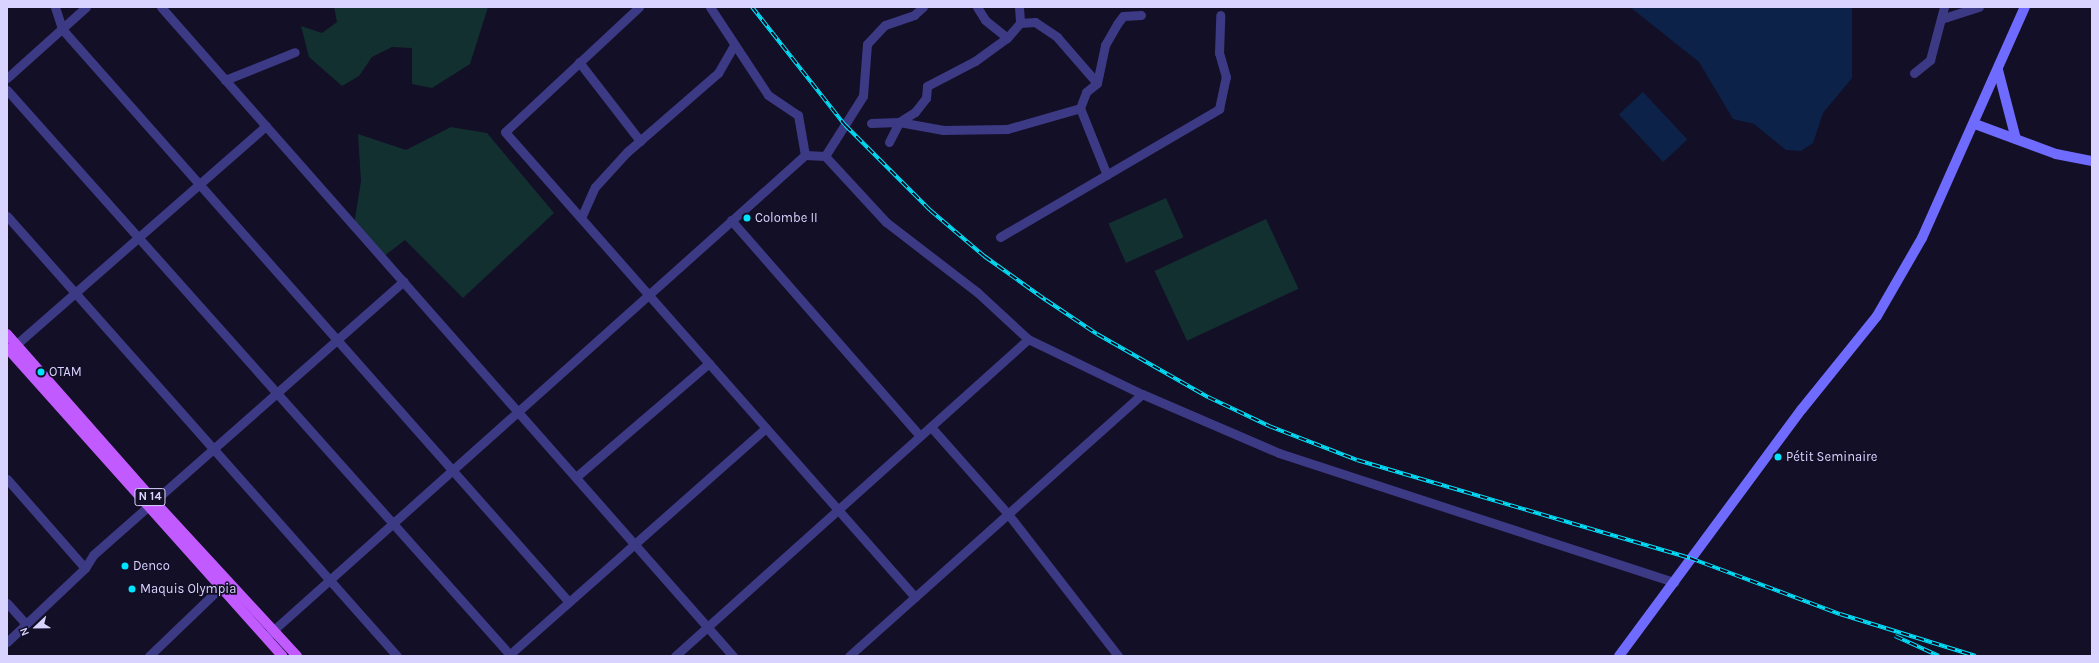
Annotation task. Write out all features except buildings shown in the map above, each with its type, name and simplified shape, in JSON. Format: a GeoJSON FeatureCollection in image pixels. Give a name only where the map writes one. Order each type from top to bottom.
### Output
{"type":"FeatureCollection","features":[{"type":"Feature","properties":{"kind":"main road","name":"N 14"},"geometry":{"type":"LineString","coordinates":[[7,334],[10,349],[150,504],[224,583],[273,630],[297,656]]}},
{"type":"Feature","properties":{"kind":"main road","name":"N 14"},"geometry":{"type":"LineString","coordinates":[[224,583],[265,637],[282,656]]}},
{"type":"Feature","properties":{"kind":"street"},"geometry":{"type":"LineString","coordinates":[[55,7],[62,29],[570,602]]}},
{"type":"Feature","properties":{"kind":"street"},"geometry":{"type":"LineString","coordinates":[[7,78],[86,7]]}},
{"type":"Feature","properties":{"kind":"street"},"geometry":{"type":"LineString","coordinates":[[161,7],[733,656]]}},
{"type":"Feature","properties":{"kind":"street"},"geometry":{"type":"LineString","coordinates":[[639,7],[505,132],[915,597]]}},
{"type":"Feature","properties":{"kind":"street"},"geometry":{"type":"LineString","coordinates":[[710,7],[768,95],[798,115],[805,154]]}},
{"type":"Feature","properties":{"kind":"street"},"geometry":{"type":"LineString","coordinates":[[826,156],[863,96],[867,44],[885,25],[914,15],[922,7]]}},
{"type":"Feature","properties":{"kind":"street"},"geometry":{"type":"LineString","coordinates":[[977,7],[985,20],[1007,38]]}},
{"type":"Feature","properties":{"kind":"street"},"geometry":{"type":"LineString","coordinates":[[889,142],[899,122],[915,112],[926,98],[927,86],[975,61],[1007,38],[1020,23],[1019,7]]}},
{"type":"Feature","properties":{"kind":"street"},"geometry":{"type":"LineString","coordinates":[[1914,73],[1930,60],[1944,7]]}},
{"type":"Feature","properties":{"kind":"street"},"geometry":{"type":"LineString","coordinates":[[1941,19],[1979,7]]}},
{"type":"Feature","properties":{"kind":"street"},"geometry":{"type":"LineString","coordinates":[[1619,656],[1802,409],[1877,316],[1922,238],[1975,124],[2025,7]]}},
{"type":"Feature","properties":{"kind":"street"},"geometry":{"type":"LineString","coordinates":[[1107,174],[1080,108],[1086,92],[1097,83],[1105,45],[1116,24],[1124,16],[1141,15]]}},
{"type":"Feature","properties":{"kind":"street"},"geometry":{"type":"LineString","coordinates":[[1000,237],[1219,109],[1226,77],[1219,53],[1220,15]]}},
{"type":"Feature","properties":{"kind":"street"},"geometry":{"type":"LineString","coordinates":[[1020,23],[1035,22],[1057,37],[1097,83]]}},
{"type":"Feature","properties":{"kind":"street"},"geometry":{"type":"LineString","coordinates":[[581,218],[595,187],[640,141],[718,73],[734,45]]}},
{"type":"Feature","properties":{"kind":"street"},"geometry":{"type":"LineString","coordinates":[[225,80],[295,52]]}},
{"type":"Feature","properties":{"kind":"street"},"geometry":{"type":"LineString","coordinates":[[579,62],[640,141]]}},
{"type":"Feature","properties":{"kind":"street"},"geometry":{"type":"LineString","coordinates":[[1998,70],[2016,139]]}},
{"type":"Feature","properties":{"kind":"street"},"geometry":{"type":"LineString","coordinates":[[7,90],[510,655],[766,428]]}},
{"type":"Feature","properties":{"kind":"street"},"geometry":{"type":"LineString","coordinates":[[871,122],[899,122],[943,130],[1007,129],[1080,108]]}},
{"type":"Feature","properties":{"kind":"street"},"geometry":{"type":"LineString","coordinates":[[1975,124],[2056,154],[2092,161]]}},
{"type":"Feature","properties":{"kind":"street"},"geometry":{"type":"LineString","coordinates":[[10,349],[266,126]]}},
{"type":"Feature","properties":{"kind":"street"},"geometry":{"type":"LineString","coordinates":[[265,637],[805,154],[826,156],[886,222],[977,292],[1028,339],[1142,394],[1279,453],[1674,582]]}},
{"type":"Feature","properties":{"kind":"street"},"geometry":{"type":"LineString","coordinates":[[7,216],[397,656]]}},
{"type":"Feature","properties":{"kind":"street"},"geometry":{"type":"LineString","coordinates":[[731,220],[920,436]]}},
{"type":"Feature","properties":{"kind":"street"},"geometry":{"type":"LineString","coordinates":[[7,642],[85,568],[93,555],[404,281]]}},
{"type":"Feature","properties":{"kind":"street"},"geometry":{"type":"LineString","coordinates":[[675,656],[1028,339]]}},
{"type":"Feature","properties":{"kind":"street"},"geometry":{"type":"LineString","coordinates":[[576,478],[709,363]]}},
{"type":"Feature","properties":{"kind":"street"},"geometry":{"type":"LineString","coordinates":[[849,656],[1142,394]]}},
{"type":"Feature","properties":{"kind":"street"},"geometry":{"type":"LineString","coordinates":[[931,427],[1008,514],[1118,656]]}},
{"type":"Feature","properties":{"kind":"street"},"geometry":{"type":"LineString","coordinates":[[7,479],[85,568]]}},
{"type":"Feature","properties":{"kind":"street"},"geometry":{"type":"LineString","coordinates":[[149,656],[224,583]]}},
{"type":"Feature","properties":{"kind":"street"},"geometry":{"type":"LineString","coordinates":[[7,603],[26,624]]}},
{"type":"Feature","properties":{"kind":"green space"},"geometry":{"type":"Polygon","coordinates":[[[334,7],[488,7],[470,64],[432,88],[412,84],[412,48],[392,47],[372,57],[359,76],[342,86],[309,57],[301,26],[322,33],[337,22],[334,7]]]}},
{"type":"Feature","properties":{"kind":"green space"},"geometry":{"type":"Polygon","coordinates":[[[451,127],[487,133],[554,213],[463,298],[405,240],[383,257],[354,225],[361,181],[358,134],[406,150],[451,127]]]}},
{"type":"Feature","properties":{"kind":"green space"},"geometry":{"type":"Polygon","coordinates":[[[1166,198],[1183,237],[1126,263],[1108,224],[1166,198]]]}},
{"type":"Feature","properties":{"kind":"green space"},"geometry":{"type":"Polygon","coordinates":[[[1266,219],[1299,289],[1187,341],[1155,271],[1266,219]]]}},
{"type":"Feature","properties":{"kind":"water"},"geometry":{"type":"Polygon","coordinates":[[[1630,7],[1852,7],[1852,78],[1823,113],[1813,143],[1801,151],[1786,150],[1754,124],[1733,119],[1699,62],[1630,7]]]}},
{"type":"Feature","properties":{"kind":"water"},"geometry":{"type":"Polygon","coordinates":[[[1643,92],[1687,140],[1663,162],[1619,115],[1643,92]]]}},
{"type":"Feature","properties":{"kind":"railway"},"geometry":{"type":"LineString","coordinates":[[752,7],[845,125],[930,210],[984,256],[1046,300],[1097,334],[1208,397],[1269,426],[1357,460],[1690,558],[1840,614],[1976,656]]}},
{"type":"Feature","properties":{"kind":"railway"},"geometry":{"type":"LineString","coordinates":[[1895,636],[1939,656]]}},
{"type":"Feature","properties":{"kind":"place","name":"Colombe II"},"geometry":{"type":"Point","coordinates":[747,218]}},
{"type":"Feature","properties":{"kind":"place","name":"OTAM"},"geometry":{"type":"Point","coordinates":[41,372]}},
{"type":"Feature","properties":{"kind":"place","name":"Pétit Seminaire"},"geometry":{"type":"Point","coordinates":[1778,457]}},
{"type":"Feature","properties":{"kind":"place","name":"Denco"},"geometry":{"type":"Point","coordinates":[125,566]}},
{"type":"Feature","properties":{"kind":"place","name":"Maquis Olympia"},"geometry":{"type":"Point","coordinates":[132,589]}}]}
